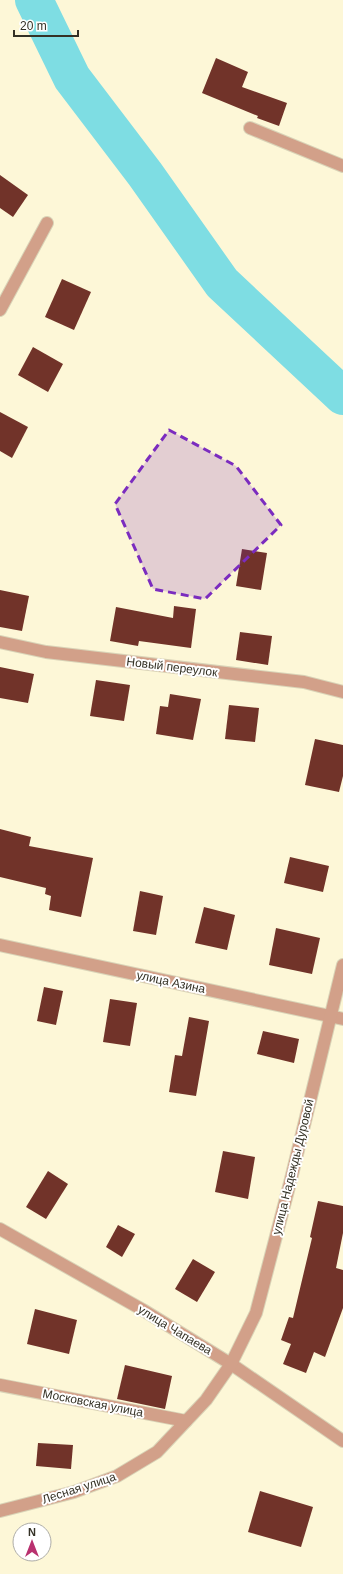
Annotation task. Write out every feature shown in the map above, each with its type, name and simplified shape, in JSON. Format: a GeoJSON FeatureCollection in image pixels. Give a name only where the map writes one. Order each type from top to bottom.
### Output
{"type":"FeatureCollection","features":[{"type":"Feature","properties":{"kind":"street"},"geometry":{"type":"LineString","coordinates":[[250,128],[343,166]]}},
{"type":"Feature","properties":{"kind":"street"},"geometry":{"type":"LineString","coordinates":[[0,310],[47,223]]}},
{"type":"Feature","properties":{"kind":"street","name":"Новый переулок"},"geometry":{"type":"LineString","coordinates":[[0,642],[46,652],[304,682],[343,692]]}},
{"type":"Feature","properties":{"kind":"street","name":"улица Азина"},"geometry":{"type":"LineString","coordinates":[[0,945],[337,1017]]}},
{"type":"Feature","properties":{"kind":"street","name":"улица Надежды Дуровой"},"geometry":{"type":"LineString","coordinates":[[231,1364],[256,1313],[337,1017],[343,965]]}},
{"type":"Feature","properties":{"kind":"street","name":"улица Чапаева"},"geometry":{"type":"LineString","coordinates":[[0,1229],[143,1310],[231,1364],[343,1441]]}},
{"type":"Feature","properties":{"kind":"street","name":"Лесная улица"},"geometry":{"type":"LineString","coordinates":[[0,1511],[74,1492],[117,1476],[157,1452],[206,1400],[231,1364]]}},
{"type":"Feature","properties":{"kind":"street","name":"Московская улица"},"geometry":{"type":"LineString","coordinates":[[0,1385],[186,1421]]}},
{"type":"Feature","properties":{"kind":"highlighted area"},"geometry":{"type":"Polygon","coordinates":[[[169,430],[236,466],[281,525],[205,599],[153,589],[115,504],[169,430]]]}},
{"type":"Feature","properties":{"kind":"building"},"geometry":{"type":"Polygon","coordinates":[[[216,58],[248,72],[242,87],[287,103],[279,126],[257,118],[258,116],[202,93],[216,58]]]}},
{"type":"Feature","properties":{"kind":"building"},"geometry":{"type":"Polygon","coordinates":[[[0,175],[28,195],[13,217],[0,208],[0,175]]]}},
{"type":"Feature","properties":{"kind":"building"},"geometry":{"type":"Polygon","coordinates":[[[62,279],[91,292],[74,330],[45,317],[62,279]]]}},
{"type":"Feature","properties":{"kind":"building"},"geometry":{"type":"Polygon","coordinates":[[[33,347],[63,364],[48,392],[18,375],[33,347]]]}},
{"type":"Feature","properties":{"kind":"building"},"geometry":{"type":"Polygon","coordinates":[[[0,412],[28,427],[12,458],[0,451],[0,412]]]}},
{"type":"Feature","properties":{"kind":"building"},"geometry":{"type":"Polygon","coordinates":[[[242,549],[267,553],[261,590],[236,586],[242,549]]]}},
{"type":"Feature","properties":{"kind":"building"},"geometry":{"type":"Polygon","coordinates":[[[0,590],[29,596],[22,631],[0,627],[0,590]]]}},
{"type":"Feature","properties":{"kind":"building"},"geometry":{"type":"Polygon","coordinates":[[[174,606],[196,609],[191,648],[139,641],[138,646],[110,641],[116,607],[173,618],[174,606]]]}},
{"type":"Feature","properties":{"kind":"building"},"geometry":{"type":"Polygon","coordinates":[[[240,632],[272,636],[268,665],[236,660],[240,632]]]}},
{"type":"Feature","properties":{"kind":"building"},"geometry":{"type":"Polygon","coordinates":[[[0,667],[34,674],[28,703],[0,698],[0,667]]]}},
{"type":"Feature","properties":{"kind":"building"},"geometry":{"type":"Polygon","coordinates":[[[96,680],[130,685],[124,721],[90,716],[96,680]]]}},
{"type":"Feature","properties":{"kind":"building"},"geometry":{"type":"Polygon","coordinates":[[[170,694],[201,699],[193,740],[156,734],[160,706],[168,707],[170,694]]]}},
{"type":"Feature","properties":{"kind":"building"},"geometry":{"type":"Polygon","coordinates":[[[229,705],[259,708],[255,742],[225,739],[229,705]]]}},
{"type":"Feature","properties":{"kind":"building"},"geometry":{"type":"Polygon","coordinates":[[[315,739],[343,745],[343,776],[339,792],[305,785],[315,739]]]}},
{"type":"Feature","properties":{"kind":"building"},"geometry":{"type":"Polygon","coordinates":[[[0,829],[31,837],[29,846],[93,858],[81,917],[49,910],[51,896],[45,894],[46,888],[0,877],[0,829]]]}},
{"type":"Feature","properties":{"kind":"building"},"geometry":{"type":"Polygon","coordinates":[[[290,857],[329,866],[323,892],[284,883],[290,857]]]}},
{"type":"Feature","properties":{"kind":"building"},"geometry":{"type":"Polygon","coordinates":[[[140,891],[163,896],[156,935],[133,931],[140,891]]]}},
{"type":"Feature","properties":{"kind":"building"},"geometry":{"type":"Polygon","coordinates":[[[204,907],[235,915],[227,950],[195,943],[204,907]]]}},
{"type":"Feature","properties":{"kind":"building"},"geometry":{"type":"Polygon","coordinates":[[[276,928],[320,938],[312,974],[269,965],[276,928]]]}},
{"type":"Feature","properties":{"kind":"building"},"geometry":{"type":"Polygon","coordinates":[[[44,987],[63,991],[56,1025],[37,1021],[44,987]]]}},
{"type":"Feature","properties":{"kind":"building"},"geometry":{"type":"Polygon","coordinates":[[[110,999],[137,1003],[130,1046],[103,1042],[110,999]]]}},
{"type":"Feature","properties":{"kind":"building"},"geometry":{"type":"Polygon","coordinates":[[[189,1017],[209,1021],[196,1096],[169,1092],[175,1055],[182,1056],[189,1017]]]}},
{"type":"Feature","properties":{"kind":"building"},"geometry":{"type":"Polygon","coordinates":[[[263,1031],[299,1039],[294,1063],[257,1054],[263,1031]]]}},
{"type":"Feature","properties":{"kind":"building"},"geometry":{"type":"Polygon","coordinates":[[[223,1151],[255,1157],[248,1199],[215,1192],[223,1151]]]}},
{"type":"Feature","properties":{"kind":"building"},"geometry":{"type":"Polygon","coordinates":[[[48,1171],[68,1184],[46,1219],[26,1207],[48,1171]]]}},
{"type":"Feature","properties":{"kind":"building"},"geometry":{"type":"Polygon","coordinates":[[[318,1201],[343,1206],[343,1233],[336,1268],[343,1270],[343,1308],[325,1357],[314,1352],[306,1373],[283,1364],[291,1344],[281,1340],[289,1317],[293,1318],[312,1238],[310,1237],[318,1201]]]}},
{"type":"Feature","properties":{"kind":"building"},"geometry":{"type":"Polygon","coordinates":[[[118,1225],[135,1234],[122,1257],[106,1247],[118,1225]]]}},
{"type":"Feature","properties":{"kind":"building"},"geometry":{"type":"Polygon","coordinates":[[[193,1259],[215,1272],[197,1302],[175,1289],[193,1259]]]}},
{"type":"Feature","properties":{"kind":"building"},"geometry":{"type":"Polygon","coordinates":[[[35,1309],[77,1320],[69,1354],[27,1344],[35,1309]]]}},
{"type":"Feature","properties":{"kind":"building"},"geometry":{"type":"Polygon","coordinates":[[[125,1365],[172,1376],[165,1409],[117,1399],[125,1365]]]}},
{"type":"Feature","properties":{"kind":"building"},"geometry":{"type":"Polygon","coordinates":[[[38,1443],[73,1445],[71,1469],[36,1466],[38,1443]]]}},
{"type":"Feature","properties":{"kind":"building"},"geometry":{"type":"Polygon","coordinates":[[[260,1491],[313,1507],[301,1547],[248,1532],[260,1491]]]}},
{"type":"Feature","properties":{"kind":"waterway"},"geometry":{"type":"LineString","coordinates":[[34,0],[72,78],[145,174],[222,283],[343,396]]}}]}
